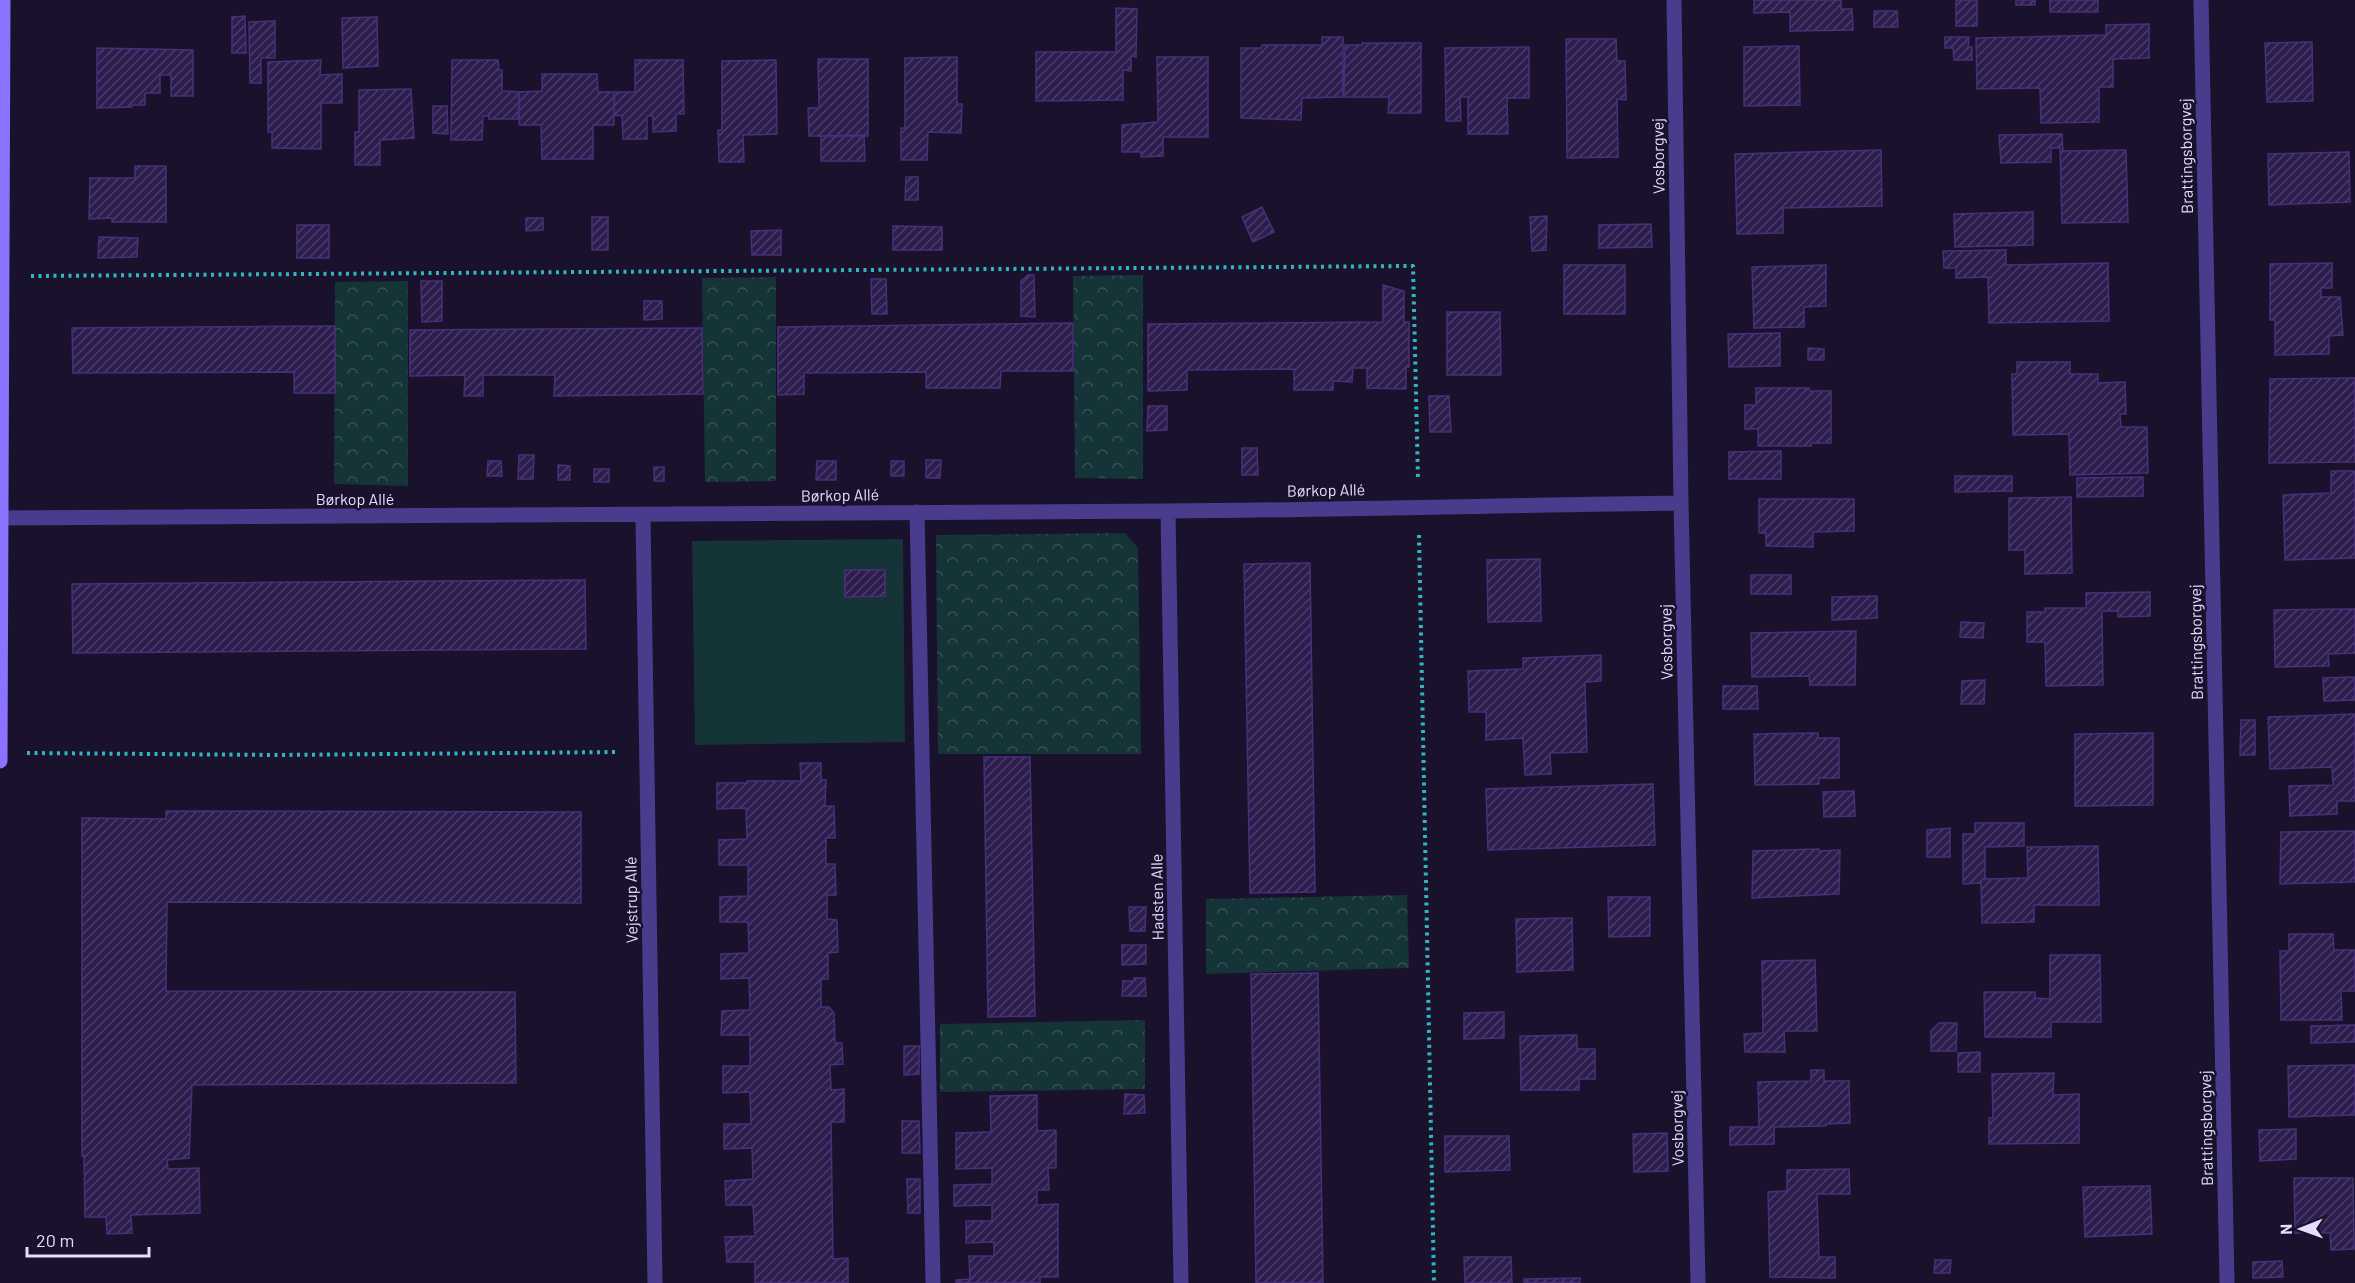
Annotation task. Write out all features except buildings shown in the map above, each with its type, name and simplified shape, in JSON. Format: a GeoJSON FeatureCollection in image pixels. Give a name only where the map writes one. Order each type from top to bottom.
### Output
{"type":"FeatureCollection","features":[{"type":"Feature","properties":{"kind":"street"},"geometry":{"type":"LineString","coordinates":[[0,761],[3,0]]}},
{"type":"Feature","properties":{"kind":"street","name":"Vosborgvej"},"geometry":{"type":"LineString","coordinates":[[1674,0],[1681,503],[1698,1283]]}},
{"type":"Feature","properties":{"kind":"street","name":"Brattingsborgvej"},"geometry":{"type":"LineString","coordinates":[[2201,0],[2227,1283]]}},
{"type":"Feature","properties":{"kind":"street","name":"Børkop Allé"},"geometry":{"type":"LineString","coordinates":[[1,518],[643,516],[1681,503]]}},
{"type":"Feature","properties":{"kind":"street","name":"Hadsten Alle"},"geometry":{"type":"LineString","coordinates":[[1168,511],[1181,1283]]}},
{"type":"Feature","properties":{"kind":"street"},"geometry":{"type":"LineString","coordinates":[[917,512],[933,1283]]}},
{"type":"Feature","properties":{"kind":"street","name":"Vejstrup Allé"},"geometry":{"type":"LineString","coordinates":[[643,516],[655,1283]]}},
{"type":"Feature","properties":{"kind":"path"},"geometry":{"type":"LineString","coordinates":[[0,752],[277,755],[647,752]]}},
{"type":"Feature","properties":{"kind":"green space"},"geometry":{"type":"Polygon","coordinates":[[[1143,275],[1143,479],[1075,478],[1073,276],[1143,275]]]}},
{"type":"Feature","properties":{"kind":"green space"},"geometry":{"type":"Polygon","coordinates":[[[776,277],[776,481],[705,482],[702,278],[776,277]]]}},
{"type":"Feature","properties":{"kind":"green space"},"geometry":{"type":"Polygon","coordinates":[[[408,281],[408,486],[334,484],[335,282],[408,281]]]}},
{"type":"Feature","properties":{"kind":"green space"},"geometry":{"type":"Polygon","coordinates":[[[1125,533],[1138,548],[1141,754],[938,754],[936,535],[1125,533]]]}},
{"type":"Feature","properties":{"kind":"green space"},"geometry":{"type":"Polygon","coordinates":[[[903,539],[905,742],[695,745],[692,541],[903,539]]]}},
{"type":"Feature","properties":{"kind":"green space"},"geometry":{"type":"Polygon","coordinates":[[[1407,895],[1409,968],[1206,974],[1206,899],[1407,895]]]}},
{"type":"Feature","properties":{"kind":"green space"},"geometry":{"type":"Polygon","coordinates":[[[1145,1020],[1145,1089],[940,1092],[940,1024],[1145,1020]]]}}]}
